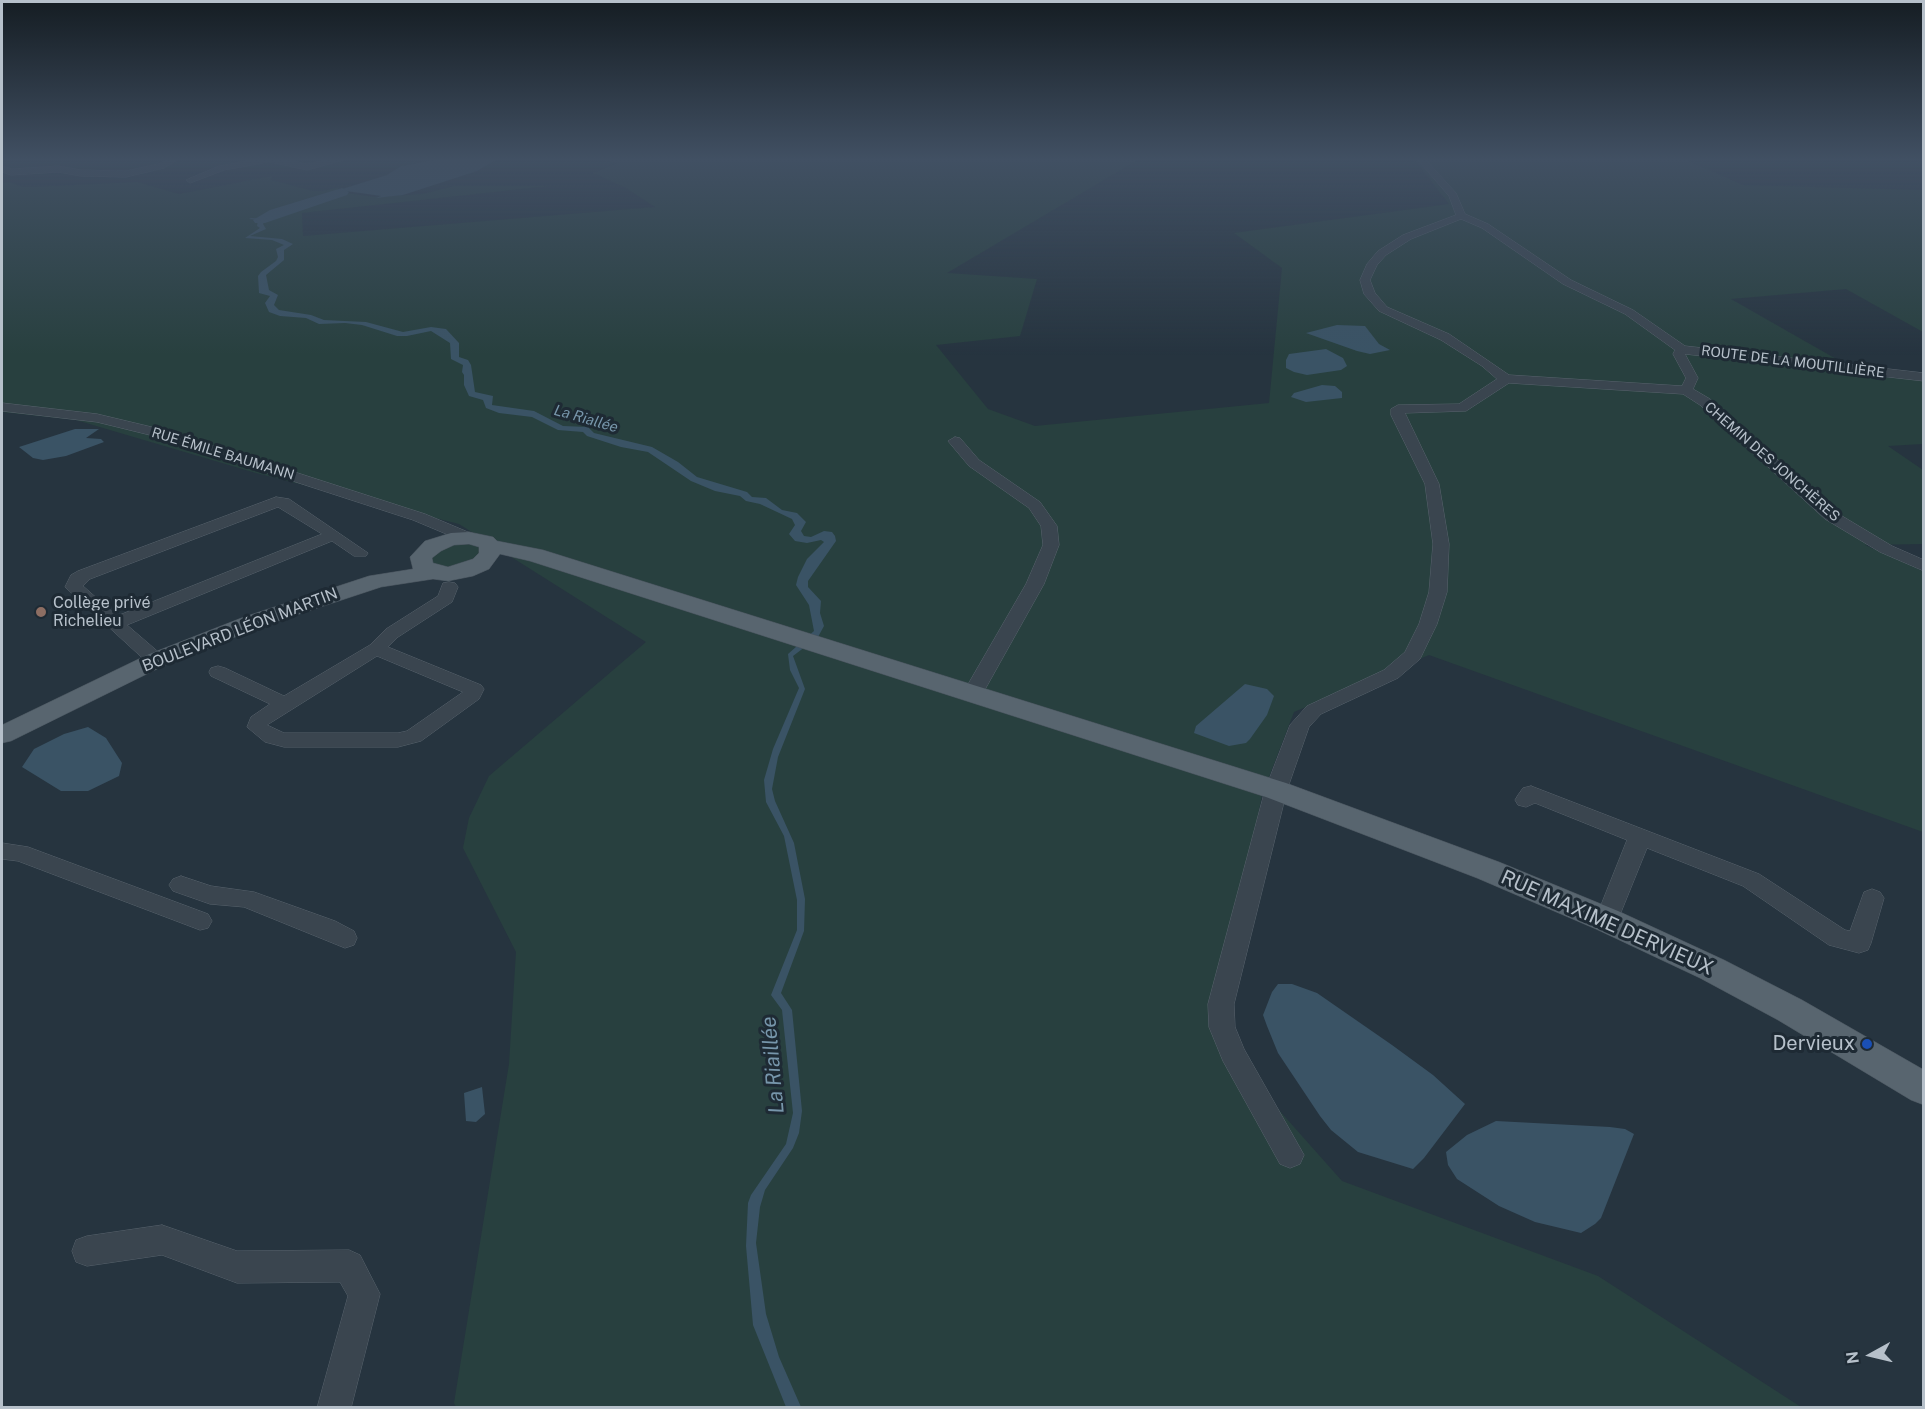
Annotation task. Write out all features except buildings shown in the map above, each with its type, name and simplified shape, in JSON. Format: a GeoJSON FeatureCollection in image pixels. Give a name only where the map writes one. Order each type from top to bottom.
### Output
{"type":"FeatureCollection","features":[{"type":"Feature","properties":{"kind":"main road"},"geometry":{"type":"LineString","coordinates":[[436,572],[433,546],[441,533],[486,542],[479,560]]}},
{"type":"Feature","properties":{"kind":"main road","name":"RUE MAXIME DERVIEUX"},"geometry":{"type":"LineString","coordinates":[[535,555],[1276,790],[1488,870],[1607,920],[1712,969],[1790,1010],[1923,1089]]}},
{"type":"Feature","properties":{"kind":"main road","name":"BOULEVARD LÉON MARTIN"},"geometry":{"type":"LineString","coordinates":[[2,735],[156,660],[252,622],[377,581],[436,572],[479,560],[535,555]]}},
{"type":"Feature","properties":{"kind":"main road","name":"BOULEVARD LÉON MARTIN"},"geometry":{"type":"LineString","coordinates":[[2,730],[67,698],[105,684]]}},
{"type":"Feature","properties":{"kind":"street"},"geometry":{"type":"LineString","coordinates":[[1441,224],[1407,237],[1382,253],[1372,264],[1365,280],[1370,294],[1383,309],[1445,336],[1486,363],[1496,374],[1507,379],[1686,390]]}},
{"type":"Feature","properties":{"kind":"street"},"geometry":{"type":"LineString","coordinates":[[1480,224],[1567,282],[1629,312],[1682,350]]}},
{"type":"Feature","properties":{"kind":"street","name":"ROUTE DE LA MOUTILLIÈRE"},"geometry":{"type":"LineString","coordinates":[[1686,390],[1692,378],[1679,354],[1682,350],[1923,376]]}},
{"type":"Feature","properties":{"kind":"street"},"geometry":{"type":"LineString","coordinates":[[1290,1155],[1232,1053],[1222,1027],[1221,1004],[1276,790],[1300,725],[1314,710],[1391,674],[1413,655],[1428,624],[1438,592],[1441,544],[1432,484],[1398,415],[1398,409],[1461,408],[1486,390],[1507,379]]}},
{"type":"Feature","properties":{"kind":"street","name":"CHEMIN DES JONCHÈRES"},"geometry":{"type":"LineString","coordinates":[[1686,390],[1705,402],[1831,516],[1886,549],[1923,566]]}},
{"type":"Feature","properties":{"kind":"street","name":"RUE ÉMILE BAUMANN"},"geometry":{"type":"LineString","coordinates":[[2,408],[69,414],[122,423],[243,460],[441,533]]}},
{"type":"Feature","properties":{"kind":"street"},"geometry":{"type":"LineString","coordinates":[[955,441],[974,463],[1035,505],[1048,526],[1051,545],[1035,584],[973,693]]}},
{"type":"Feature","properties":{"kind":"street"},"geometry":{"type":"LineString","coordinates":[[156,660],[74,586],[77,579],[276,502],[284,502],[360,553]]}},
{"type":"Feature","properties":{"kind":"street"},"geometry":{"type":"LineString","coordinates":[[116,623],[334,535]]}},
{"type":"Feature","properties":{"kind":"street"},"geometry":{"type":"LineString","coordinates":[[376,649],[474,689],[472,695],[414,736],[382,742],[284,740],[262,732],[257,727],[258,721],[376,649],[392,633],[446,598],[436,572]]}},
{"type":"Feature","properties":{"kind":"street"},"geometry":{"type":"LineString","coordinates":[[218,672],[285,704]]}},
{"type":"Feature","properties":{"kind":"street"},"geometry":{"type":"LineString","coordinates":[[1526,800],[1531,793],[1751,880],[1838,938],[1859,943],[1872,898]]}},
{"type":"Feature","properties":{"kind":"street"},"geometry":{"type":"LineString","coordinates":[[1607,920],[1640,836]]}},
{"type":"Feature","properties":{"kind":"street"},"geometry":{"type":"LineString","coordinates":[[2,851],[20,853],[197,920],[219,896]]}},
{"type":"Feature","properties":{"kind":"street"},"geometry":{"type":"LineString","coordinates":[[181,885],[210,895],[246,898],[326,928],[345,938]]}},
{"type":"Feature","properties":{"kind":"street"},"geometry":{"type":"LineString","coordinates":[[87,1251],[162,1240],[237,1267],[349,1266],[364,1294],[334,1407]]}},
{"type":"Feature","properties":{"kind":"green space"},"geometry":{"type":"Polygon","coordinates":[[[2,224],[302,224],[303,236],[452,224],[1030,224],[947,273],[1037,279],[1020,336],[936,345],[988,409],[1035,426],[1269,403],[1282,268],[1234,233],[1303,224],[1923,224],[1923,332],[1846,289],[1731,299],[1866,376],[1923,380],[1923,444],[1888,446],[1923,470],[1923,544],[1865,545],[1923,571],[1923,832],[1429,655],[1294,712],[1262,795],[1214,1037],[1342,1181],[1598,1276],[1801,1407],[456,1407],[454,1403],[509,1064],[516,952],[463,848],[469,818],[489,776],[646,642],[459,524],[256,473],[76,420],[2,412],[2,224]]]}},
{"type":"Feature","properties":{"kind":"green space"},"geometry":{"type":"Polygon","coordinates":[[[462,541],[481,547],[481,556],[452,569],[431,565],[430,553],[462,541]]]}},
{"type":"Feature","properties":{"kind":"water"},"geometry":{"type":"Polygon","coordinates":[[[257,224],[263,224],[266,229],[250,236],[282,239],[293,244],[284,250],[284,260],[266,275],[269,290],[278,295],[274,305],[279,310],[311,315],[324,320],[366,322],[403,332],[431,327],[446,329],[459,343],[459,357],[468,360],[471,365],[475,392],[493,396],[492,405],[534,411],[563,426],[588,427],[594,433],[652,447],[678,462],[697,477],[747,492],[752,497],[766,498],[782,510],[797,513],[806,522],[801,531],[804,536],[811,537],[824,531],[832,532],[835,536],[836,541],[808,581],[808,587],[821,601],[820,613],[824,626],[818,637],[793,656],[805,689],[778,757],[772,789],[794,843],[805,899],[804,931],[781,993],[792,1010],[802,1111],[799,1133],[793,1148],[765,1190],[760,1207],[756,1243],[766,1314],[779,1357],[801,1407],[786,1407],[753,1325],[746,1246],[748,1203],[751,1195],[786,1144],[793,1113],[782,1010],[771,995],[797,930],[797,900],[784,836],[766,802],[764,780],[773,749],[799,688],[790,670],[788,654],[814,631],[809,605],[796,585],[798,577],[807,559],[824,542],[821,540],[807,543],[795,541],[789,534],[795,525],[792,519],[760,504],[746,501],[740,496],[715,491],[691,481],[648,452],[621,447],[587,436],[583,432],[558,430],[532,417],[499,413],[486,408],[483,400],[469,396],[464,385],[463,365],[451,359],[450,343],[431,331],[397,336],[362,325],[319,324],[306,318],[280,316],[269,312],[265,303],[270,296],[259,293],[258,276],[276,261],[278,257],[276,249],[284,245],[272,240],[245,238],[260,228],[257,224]]]}},
{"type":"Feature","properties":{"kind":"water"},"geometry":{"type":"Polygon","coordinates":[[[1337,325],[1365,326],[1379,344],[1390,350],[1370,354],[1306,333],[1337,325]]]}},
{"type":"Feature","properties":{"kind":"water"},"geometry":{"type":"Polygon","coordinates":[[[1326,349],[1343,358],[1347,366],[1341,370],[1307,375],[1286,368],[1289,354],[1326,349]]]}},
{"type":"Feature","properties":{"kind":"water"},"geometry":{"type":"Polygon","coordinates":[[[1322,385],[1335,386],[1342,392],[1342,398],[1306,402],[1291,397],[1294,393],[1322,385]]]}},
{"type":"Feature","properties":{"kind":"water"},"geometry":{"type":"Polygon","coordinates":[[[75,429],[99,429],[86,438],[101,439],[104,442],[66,456],[43,460],[33,458],[19,447],[75,429]]]}},
{"type":"Feature","properties":{"kind":"water"},"geometry":{"type":"Polygon","coordinates":[[[1245,684],[1267,689],[1274,696],[1267,715],[1246,743],[1229,746],[1194,733],[1196,726],[1245,684]]]}},
{"type":"Feature","properties":{"kind":"water"},"geometry":{"type":"Polygon","coordinates":[[[88,727],[106,738],[122,763],[119,776],[88,791],[61,791],[22,767],[34,749],[64,734],[88,727]]]}},
{"type":"Feature","properties":{"kind":"water"},"geometry":{"type":"Polygon","coordinates":[[[1278,984],[1292,984],[1317,993],[1433,1075],[1465,1104],[1413,1169],[1358,1152],[1331,1130],[1320,1116],[1278,1053],[1263,1015],[1272,992],[1278,984]]]}},
{"type":"Feature","properties":{"kind":"water"},"geometry":{"type":"Polygon","coordinates":[[[482,1087],[485,1114],[476,1122],[466,1121],[464,1093],[482,1087]]]}},
{"type":"Feature","properties":{"kind":"water"},"geometry":{"type":"Polygon","coordinates":[[[1496,1121],[1610,1127],[1625,1129],[1634,1134],[1601,1218],[1581,1233],[1535,1222],[1499,1206],[1457,1179],[1448,1165],[1446,1152],[1467,1135],[1496,1121]]]}},
{"type":"Feature","properties":{"kind":"place","name":"Collège privé Richelieu"},"geometry":{"type":"Point","coordinates":[41,612]}},
{"type":"Feature","properties":{"kind":"place","name":"Dervieux"},"geometry":{"type":"Point","coordinates":[1867,1044]}},
{"type":"Feature","properties":{"kind":"water label","name":"La Riallée"},"geometry":{"type":"Point","coordinates":[586,419]}},
{"type":"Feature","properties":{"kind":"water label","name":"La Riaillée"},"geometry":{"type":"Point","coordinates":[773,1065]}}]}
